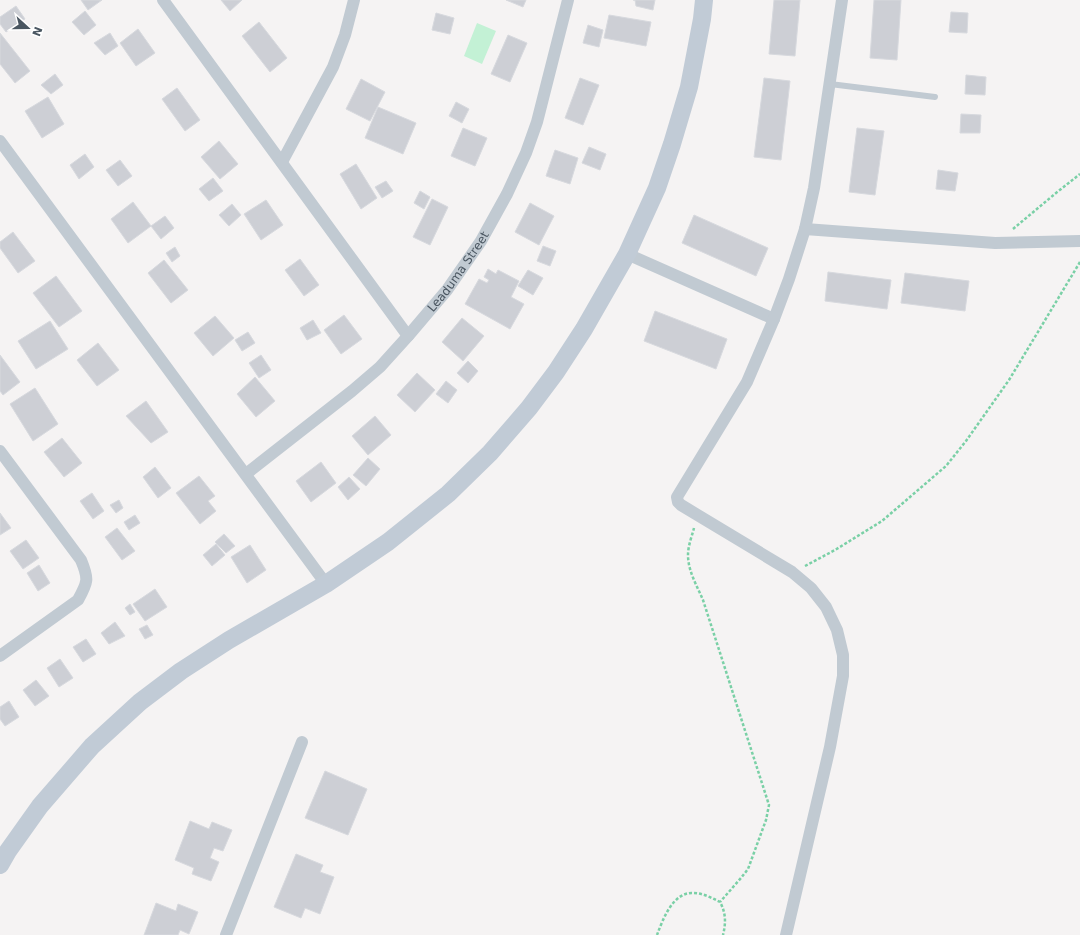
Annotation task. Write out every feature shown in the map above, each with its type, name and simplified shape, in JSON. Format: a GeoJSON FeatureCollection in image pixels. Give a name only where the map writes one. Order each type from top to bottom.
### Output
{"type":"FeatureCollection","features":[{"type":"Feature","properties":{"kind":"main road"},"geometry":{"type":"LineString","coordinates":[[0,865],[8,851],[40,806],[92,746],[140,702],[181,671],[223,644],[326,584],[388,542],[448,494],[490,453],[529,408],[556,372],[584,329],[627,254],[657,188],[689,87],[702,19],[704,0]]}},
{"type":"Feature","properties":{"kind":"street"},"geometry":{"type":"LineString","coordinates":[[163,0],[408,336]]}},
{"type":"Feature","properties":{"kind":"street"},"geometry":{"type":"LineString","coordinates":[[282,162],[333,67],[345,35],[354,0]]}},
{"type":"Feature","properties":{"kind":"street","name":"Leaduma Street"},"geometry":{"type":"LineString","coordinates":[[246,474],[352,391],[380,366],[447,290],[476,247],[510,187],[526,153],[537,122],[568,0]]}},
{"type":"Feature","properties":{"kind":"street"},"geometry":{"type":"LineString","coordinates":[[786,935],[830,747],[843,676],[843,655],[837,630],[826,606],[811,588],[792,572],[697,516],[681,505],[678,502],[677,497],[746,382],[774,320],[789,279],[805,229],[814,188],[842,0]]}},
{"type":"Feature","properties":{"kind":"street"},"geometry":{"type":"LineString","coordinates":[[0,141],[326,584]]}},
{"type":"Feature","properties":{"kind":"street"},"geometry":{"type":"LineString","coordinates":[[805,229],[995,243],[1080,241]]}},
{"type":"Feature","properties":{"kind":"street"},"geometry":{"type":"LineString","coordinates":[[627,254],[774,320]]}},
{"type":"Feature","properties":{"kind":"street"},"geometry":{"type":"LineString","coordinates":[[0,451],[80,560],[86,573],[86,586],[78,600],[0,656]]}},
{"type":"Feature","properties":{"kind":"street"},"geometry":{"type":"LineString","coordinates":[[226,935],[302,742]]}},
{"type":"Feature","properties":{"kind":"lane"},"geometry":{"type":"LineString","coordinates":[[830,84],[935,97]]}},
{"type":"Feature","properties":{"kind":"path"},"geometry":{"type":"LineString","coordinates":[[995,243],[1080,174]]}},
{"type":"Feature","properties":{"kind":"path"},"geometry":{"type":"LineString","coordinates":[[792,572],[835,550],[882,522],[946,466],[1010,380],[1080,262]]}},
{"type":"Feature","properties":{"kind":"path"},"geometry":{"type":"LineString","coordinates":[[697,516],[688,555],[690,568],[703,600],[769,805],[766,820],[748,869],[720,902]]}},
{"type":"Feature","properties":{"kind":"path"},"geometry":{"type":"LineString","coordinates":[[657,935],[668,911],[675,901],[683,895],[693,893],[702,894],[720,902],[724,910],[725,920],[722,935]]}},
{"type":"Feature","properties":{"kind":"green space"},"geometry":{"type":"Polygon","coordinates":[[[477,23],[496,31],[482,64],[464,56],[477,23]]]}},
{"type":"Feature","properties":{"kind":"building"},"geometry":{"type":"Polygon","coordinates":[[[81,0],[102,0],[88,10],[81,0]]]}},
{"type":"Feature","properties":{"kind":"building"},"geometry":{"type":"Polygon","coordinates":[[[221,0],[242,0],[230,11],[221,0]]]}},
{"type":"Feature","properties":{"kind":"building"},"geometry":{"type":"Polygon","coordinates":[[[506,0],[526,0],[523,7],[506,0]]]}},
{"type":"Feature","properties":{"kind":"building"},"geometry":{"type":"Polygon","coordinates":[[[635,0],[655,0],[653,10],[636,6],[635,0]]]}},
{"type":"Feature","properties":{"kind":"building"},"geometry":{"type":"Polygon","coordinates":[[[774,0],[800,0],[795,56],[769,54],[774,0]]]}},
{"type":"Feature","properties":{"kind":"building"},"geometry":{"type":"Polygon","coordinates":[[[874,0],[901,0],[897,60],[870,58],[874,0]]]}},
{"type":"Feature","properties":{"kind":"building"},"geometry":{"type":"Polygon","coordinates":[[[16,6],[25,19],[6,32],[0,24],[0,17],[16,6]]]}},
{"type":"Feature","properties":{"kind":"building"},"geometry":{"type":"Polygon","coordinates":[[[85,11],[96,25],[84,35],[72,22],[85,11]]]}},
{"type":"Feature","properties":{"kind":"building"},"geometry":{"type":"Polygon","coordinates":[[[951,12],[968,13],[967,33],[949,32],[951,12]]]}},
{"type":"Feature","properties":{"kind":"building"},"geometry":{"type":"Polygon","coordinates":[[[436,13],[454,18],[450,34],[432,30],[436,13]]]}},
{"type":"Feature","properties":{"kind":"building"},"geometry":{"type":"Polygon","coordinates":[[[609,15],[651,22],[646,46],[604,38],[609,15]]]}},
{"type":"Feature","properties":{"kind":"building"},"geometry":{"type":"Polygon","coordinates":[[[259,22],[287,58],[270,72],[242,36],[259,22]]]}},
{"type":"Feature","properties":{"kind":"building"},"geometry":{"type":"Polygon","coordinates":[[[588,25],[603,30],[599,47],[583,43],[588,25]]]}},
{"type":"Feature","properties":{"kind":"building"},"geometry":{"type":"Polygon","coordinates":[[[138,29],[155,53],[136,66],[120,43],[138,29]]]}},
{"type":"Feature","properties":{"kind":"building"},"geometry":{"type":"Polygon","coordinates":[[[0,33],[30,71],[15,83],[0,64],[0,33]]]}},
{"type":"Feature","properties":{"kind":"building"},"geometry":{"type":"Polygon","coordinates":[[[110,33],[118,46],[105,55],[94,43],[110,33]]]}},
{"type":"Feature","properties":{"kind":"building"},"geometry":{"type":"Polygon","coordinates":[[[508,35],[527,43],[510,82],[491,74],[508,35]]]}},
{"type":"Feature","properties":{"kind":"building"},"geometry":{"type":"Polygon","coordinates":[[[55,74],[63,85],[51,94],[41,85],[55,74]]]}},
{"type":"Feature","properties":{"kind":"building"},"geometry":{"type":"Polygon","coordinates":[[[966,75],[986,77],[985,95],[965,94],[966,75]]]}},
{"type":"Feature","properties":{"kind":"building"},"geometry":{"type":"Polygon","coordinates":[[[580,78],[599,85],[583,125],[565,118],[580,78]]]}},
{"type":"Feature","properties":{"kind":"building"},"geometry":{"type":"Polygon","coordinates":[[[764,78],[790,81],[781,160],[754,157],[764,78]]]}},
{"type":"Feature","properties":{"kind":"building"},"geometry":{"type":"Polygon","coordinates":[[[361,79],[385,92],[370,121],[346,109],[361,79]]]}},
{"type":"Feature","properties":{"kind":"building"},"geometry":{"type":"Polygon","coordinates":[[[177,88],[200,120],[185,131],[162,99],[177,88]]]}},
{"type":"Feature","properties":{"kind":"building"},"geometry":{"type":"Polygon","coordinates":[[[48,97],[64,124],[42,138],[25,111],[48,97]]]}},
{"type":"Feature","properties":{"kind":"building"},"geometry":{"type":"Polygon","coordinates":[[[456,102],[469,109],[462,123],[449,116],[456,102]]]}},
{"type":"Feature","properties":{"kind":"building"},"geometry":{"type":"Polygon","coordinates":[[[378,107],[416,123],[403,154],[365,138],[378,107]]]}},
{"type":"Feature","properties":{"kind":"building"},"geometry":{"type":"Polygon","coordinates":[[[961,114],[981,115],[980,133],[960,133],[961,114]]]}},
{"type":"Feature","properties":{"kind":"building"},"geometry":{"type":"Polygon","coordinates":[[[463,128],[487,138],[475,166],[451,156],[463,128]]]}},
{"type":"Feature","properties":{"kind":"building"},"geometry":{"type":"Polygon","coordinates":[[[857,128],[884,131],[875,195],[849,192],[857,128]]]}},
{"type":"Feature","properties":{"kind":"building"},"geometry":{"type":"Polygon","coordinates":[[[219,141],[238,164],[220,179],[201,157],[219,141]]]}},
{"type":"Feature","properties":{"kind":"building"},"geometry":{"type":"Polygon","coordinates":[[[589,147],[606,154],[600,170],[582,163],[589,147]]]}},
{"type":"Feature","properties":{"kind":"building"},"geometry":{"type":"Polygon","coordinates":[[[555,150],[578,158],[570,184],[546,176],[555,150]]]}},
{"type":"Feature","properties":{"kind":"building"},"geometry":{"type":"Polygon","coordinates":[[[85,154],[94,167],[79,179],[70,165],[85,154]]]}},
{"type":"Feature","properties":{"kind":"building"},"geometry":{"type":"Polygon","coordinates":[[[120,160],[132,176],[118,186],[106,170],[120,160]]]}},
{"type":"Feature","properties":{"kind":"building"},"geometry":{"type":"Polygon","coordinates":[[[356,164],[377,198],[361,209],[340,174],[356,164]]]}},
{"type":"Feature","properties":{"kind":"building"},"geometry":{"type":"Polygon","coordinates":[[[938,170],[958,173],[955,191],[936,189],[938,170]]]}},
{"type":"Feature","properties":{"kind":"building"},"geometry":{"type":"Polygon","coordinates":[[[213,178],[223,191],[209,201],[199,189],[213,178]]]}},
{"type":"Feature","properties":{"kind":"building"},"geometry":{"type":"Polygon","coordinates":[[[386,181],[393,191],[382,198],[375,187],[386,181]]]}},
{"type":"Feature","properties":{"kind":"building"},"geometry":{"type":"Polygon","coordinates":[[[420,191],[430,197],[424,209],[414,203],[420,191]]]}},
{"type":"Feature","properties":{"kind":"building"},"geometry":{"type":"Polygon","coordinates":[[[432,199],[448,207],[430,245],[413,237],[432,199]]]}},
{"type":"Feature","properties":{"kind":"building"},"geometry":{"type":"Polygon","coordinates":[[[266,200],[283,225],[261,240],[244,214],[266,200]]]}},
{"type":"Feature","properties":{"kind":"building"},"geometry":{"type":"Polygon","coordinates":[[[133,202],[151,226],[128,243],[111,219],[133,202]]]}},
{"type":"Feature","properties":{"kind":"building"},"geometry":{"type":"Polygon","coordinates":[[[530,203],[554,216],[539,245],[515,232],[530,203]]]}},
{"type":"Feature","properties":{"kind":"building"},"geometry":{"type":"Polygon","coordinates":[[[232,204],[241,215],[229,226],[219,215],[232,204]]]}},
{"type":"Feature","properties":{"kind":"building"},"geometry":{"type":"Polygon","coordinates":[[[694,215],[768,248],[756,276],[682,243],[694,215]]]}},
{"type":"Feature","properties":{"kind":"building"},"geometry":{"type":"Polygon","coordinates":[[[165,216],[174,228],[161,239],[151,226],[165,216]]]}},
{"type":"Feature","properties":{"kind":"building"},"geometry":{"type":"Polygon","coordinates":[[[13,232],[35,261],[18,273],[0,248],[0,242],[13,232]]]}},
{"type":"Feature","properties":{"kind":"building"},"geometry":{"type":"Polygon","coordinates":[[[543,246],[556,251],[550,266],[537,261],[543,246]]]}},
{"type":"Feature","properties":{"kind":"building"},"geometry":{"type":"Polygon","coordinates":[[[175,247],[180,256],[172,262],[166,253],[175,247]]]}},
{"type":"Feature","properties":{"kind":"building"},"geometry":{"type":"Polygon","coordinates":[[[300,259],[319,285],[304,296],[285,270],[300,259]]]}},
{"type":"Feature","properties":{"kind":"building"},"geometry":{"type":"Polygon","coordinates":[[[164,260],[188,290],[171,303],[148,273],[164,260]]]}},
{"type":"Feature","properties":{"kind":"building"},"geometry":{"type":"Polygon","coordinates":[[[488,269],[496,274],[498,270],[519,281],[511,297],[524,304],[510,329],[465,304],[479,279],[487,283],[489,280],[484,277],[488,269]]]}},
{"type":"Feature","properties":{"kind":"building"},"geometry":{"type":"Polygon","coordinates":[[[528,270],[543,278],[533,295],[518,286],[528,270]]]}},
{"type":"Feature","properties":{"kind":"building"},"geometry":{"type":"Polygon","coordinates":[[[828,272],[891,280],[887,309],[825,301],[828,272]]]}},
{"type":"Feature","properties":{"kind":"building"},"geometry":{"type":"Polygon","coordinates":[[[905,273],[969,281],[965,311],[901,303],[905,273]]]}},
{"type":"Feature","properties":{"kind":"building"},"geometry":{"type":"Polygon","coordinates":[[[56,276],[82,311],[59,327],[33,293],[56,276]]]}},
{"type":"Feature","properties":{"kind":"building"},"geometry":{"type":"Polygon","coordinates":[[[655,311],[727,339],[716,369],[644,341],[655,311]]]}},
{"type":"Feature","properties":{"kind":"building"},"geometry":{"type":"Polygon","coordinates":[[[344,315],[362,339],[341,354],[324,330],[344,315]]]}},
{"type":"Feature","properties":{"kind":"building"},"geometry":{"type":"Polygon","coordinates":[[[215,316],[234,338],[213,356],[194,333],[215,316]]]}},
{"type":"Feature","properties":{"kind":"building"},"geometry":{"type":"Polygon","coordinates":[[[462,318],[484,336],[463,361],[442,342],[462,318]]]}},
{"type":"Feature","properties":{"kind":"building"},"geometry":{"type":"Polygon","coordinates":[[[313,320],[321,333],[307,340],[300,328],[313,320]]]}},
{"type":"Feature","properties":{"kind":"building"},"geometry":{"type":"Polygon","coordinates":[[[50,321],[68,349],[36,369],[18,341],[50,321]]]}},
{"type":"Feature","properties":{"kind":"building"},"geometry":{"type":"Polygon","coordinates":[[[248,332],[255,343],[242,351],[235,340],[248,332]]]}},
{"type":"Feature","properties":{"kind":"building"},"geometry":{"type":"Polygon","coordinates":[[[98,343],[119,370],[97,386],[77,360],[98,343]]]}},
{"type":"Feature","properties":{"kind":"building"},"geometry":{"type":"Polygon","coordinates":[[[0,355],[20,382],[3,395],[0,391],[0,355]]]}},
{"type":"Feature","properties":{"kind":"building"},"geometry":{"type":"Polygon","coordinates":[[[261,355],[271,370],[259,378],[249,363],[261,355]]]}},
{"type":"Feature","properties":{"kind":"building"},"geometry":{"type":"Polygon","coordinates":[[[468,361],[478,371],[468,383],[457,373],[468,361]]]}},
{"type":"Feature","properties":{"kind":"building"},"geometry":{"type":"Polygon","coordinates":[[[417,373],[435,390],[415,412],[397,395],[417,373]]]}},
{"type":"Feature","properties":{"kind":"building"},"geometry":{"type":"Polygon","coordinates":[[[255,377],[275,401],[256,417],[237,394],[255,377]]]}},
{"type":"Feature","properties":{"kind":"building"},"geometry":{"type":"Polygon","coordinates":[[[446,381],[457,390],[448,403],[436,394],[446,381]]]}},
{"type":"Feature","properties":{"kind":"building"},"geometry":{"type":"Polygon","coordinates":[[[35,388],[58,424],[33,441],[10,404],[35,388]]]}},
{"type":"Feature","properties":{"kind":"building"},"geometry":{"type":"Polygon","coordinates":[[[146,401],[168,432],[151,443],[126,416],[146,401]]]}},
{"type":"Feature","properties":{"kind":"building"},"geometry":{"type":"Polygon","coordinates":[[[375,416],[391,435],[368,455],[352,436],[375,416]]]}},
{"type":"Feature","properties":{"kind":"building"},"geometry":{"type":"Polygon","coordinates":[[[62,438],[82,463],[64,477],[44,452],[62,438]]]}},
{"type":"Feature","properties":{"kind":"building"},"geometry":{"type":"Polygon","coordinates":[[[368,458],[380,469],[366,486],[353,475],[368,458]]]}},
{"type":"Feature","properties":{"kind":"building"},"geometry":{"type":"Polygon","coordinates":[[[321,462],[336,483],[311,502],[296,481],[321,462]]]}},
{"type":"Feature","properties":{"kind":"building"},"geometry":{"type":"Polygon","coordinates":[[[155,467],[171,488],[158,498],[143,477],[155,467]]]}},
{"type":"Feature","properties":{"kind":"building"},"geometry":{"type":"Polygon","coordinates":[[[199,476],[215,496],[208,501],[216,511],[200,524],[176,493],[199,476]]]}},
{"type":"Feature","properties":{"kind":"building"},"geometry":{"type":"Polygon","coordinates":[[[349,477],[360,489],[348,500],[338,487],[349,477]]]}},
{"type":"Feature","properties":{"kind":"building"},"geometry":{"type":"Polygon","coordinates":[[[92,493],[104,511],[93,519],[80,501],[92,493]]]}},
{"type":"Feature","properties":{"kind":"building"},"geometry":{"type":"Polygon","coordinates":[[[119,500],[123,508],[116,513],[110,505],[119,500]]]}},
{"type":"Feature","properties":{"kind":"building"},"geometry":{"type":"Polygon","coordinates":[[[0,513],[11,528],[0,535],[0,513]]]}},
{"type":"Feature","properties":{"kind":"building"},"geometry":{"type":"Polygon","coordinates":[[[135,515],[140,523],[129,530],[124,522],[135,515]]]}},
{"type":"Feature","properties":{"kind":"building"},"geometry":{"type":"Polygon","coordinates":[[[117,528],[135,551],[122,560],[105,537],[117,528]]]}},
{"type":"Feature","properties":{"kind":"building"},"geometry":{"type":"Polygon","coordinates":[[[224,534],[235,546],[226,553],[215,542],[224,534]]]}},
{"type":"Feature","properties":{"kind":"building"},"geometry":{"type":"Polygon","coordinates":[[[26,540],[39,558],[23,569],[10,551],[26,540]]]}},
{"type":"Feature","properties":{"kind":"building"},"geometry":{"type":"Polygon","coordinates":[[[216,544],[225,555],[212,566],[203,555],[216,544]]]}},
{"type":"Feature","properties":{"kind":"building"},"geometry":{"type":"Polygon","coordinates":[[[250,545],[266,570],[247,583],[231,557],[250,545]]]}},
{"type":"Feature","properties":{"kind":"building"},"geometry":{"type":"Polygon","coordinates":[[[39,565],[50,583],[38,591],[27,573],[39,565]]]}},
{"type":"Feature","properties":{"kind":"building"},"geometry":{"type":"Polygon","coordinates":[[[155,589],[167,607],[145,621],[133,604],[155,589]]]}},
{"type":"Feature","properties":{"kind":"building"},"geometry":{"type":"Polygon","coordinates":[[[130,604],[135,612],[130,615],[125,608],[130,604]]]}},
{"type":"Feature","properties":{"kind":"building"},"geometry":{"type":"Polygon","coordinates":[[[115,622],[125,636],[109,644],[101,633],[115,622]]]}},
{"type":"Feature","properties":{"kind":"building"},"geometry":{"type":"Polygon","coordinates":[[[147,625],[153,635],[145,639],[139,629],[147,625]]]}},
{"type":"Feature","properties":{"kind":"building"},"geometry":{"type":"Polygon","coordinates":[[[86,639],[96,654],[83,662],[73,647],[86,639]]]}},
{"type":"Feature","properties":{"kind":"building"},"geometry":{"type":"Polygon","coordinates":[[[60,659],[73,678],[59,687],[47,668],[60,659]]]}},
{"type":"Feature","properties":{"kind":"building"},"geometry":{"type":"Polygon","coordinates":[[[36,680],[49,696],[35,706],[23,690],[36,680]]]}},
{"type":"Feature","properties":{"kind":"building"},"geometry":{"type":"Polygon","coordinates":[[[9,701],[19,717],[5,726],[0,719],[0,707],[9,701]]]}},
{"type":"Feature","properties":{"kind":"building"},"geometry":{"type":"Polygon","coordinates":[[[325,771],[367,789],[348,835],[305,818],[325,771]]]}},
{"type":"Feature","properties":{"kind":"building"},"geometry":{"type":"Polygon","coordinates":[[[190,821],[209,829],[212,822],[232,830],[223,851],[214,848],[210,858],[219,862],[211,881],[192,874],[194,868],[175,860],[190,821]]]}},
{"type":"Feature","properties":{"kind":"building"},"geometry":{"type":"Polygon","coordinates":[[[296,854],[323,865],[320,872],[334,877],[320,914],[305,908],[301,918],[274,907],[296,854]]]}},
{"type":"Feature","properties":{"kind":"building"},"geometry":{"type":"Polygon","coordinates":[[[156,903],[176,911],[178,904],[198,912],[189,934],[180,930],[178,935],[144,935],[156,903]]]}}]}
